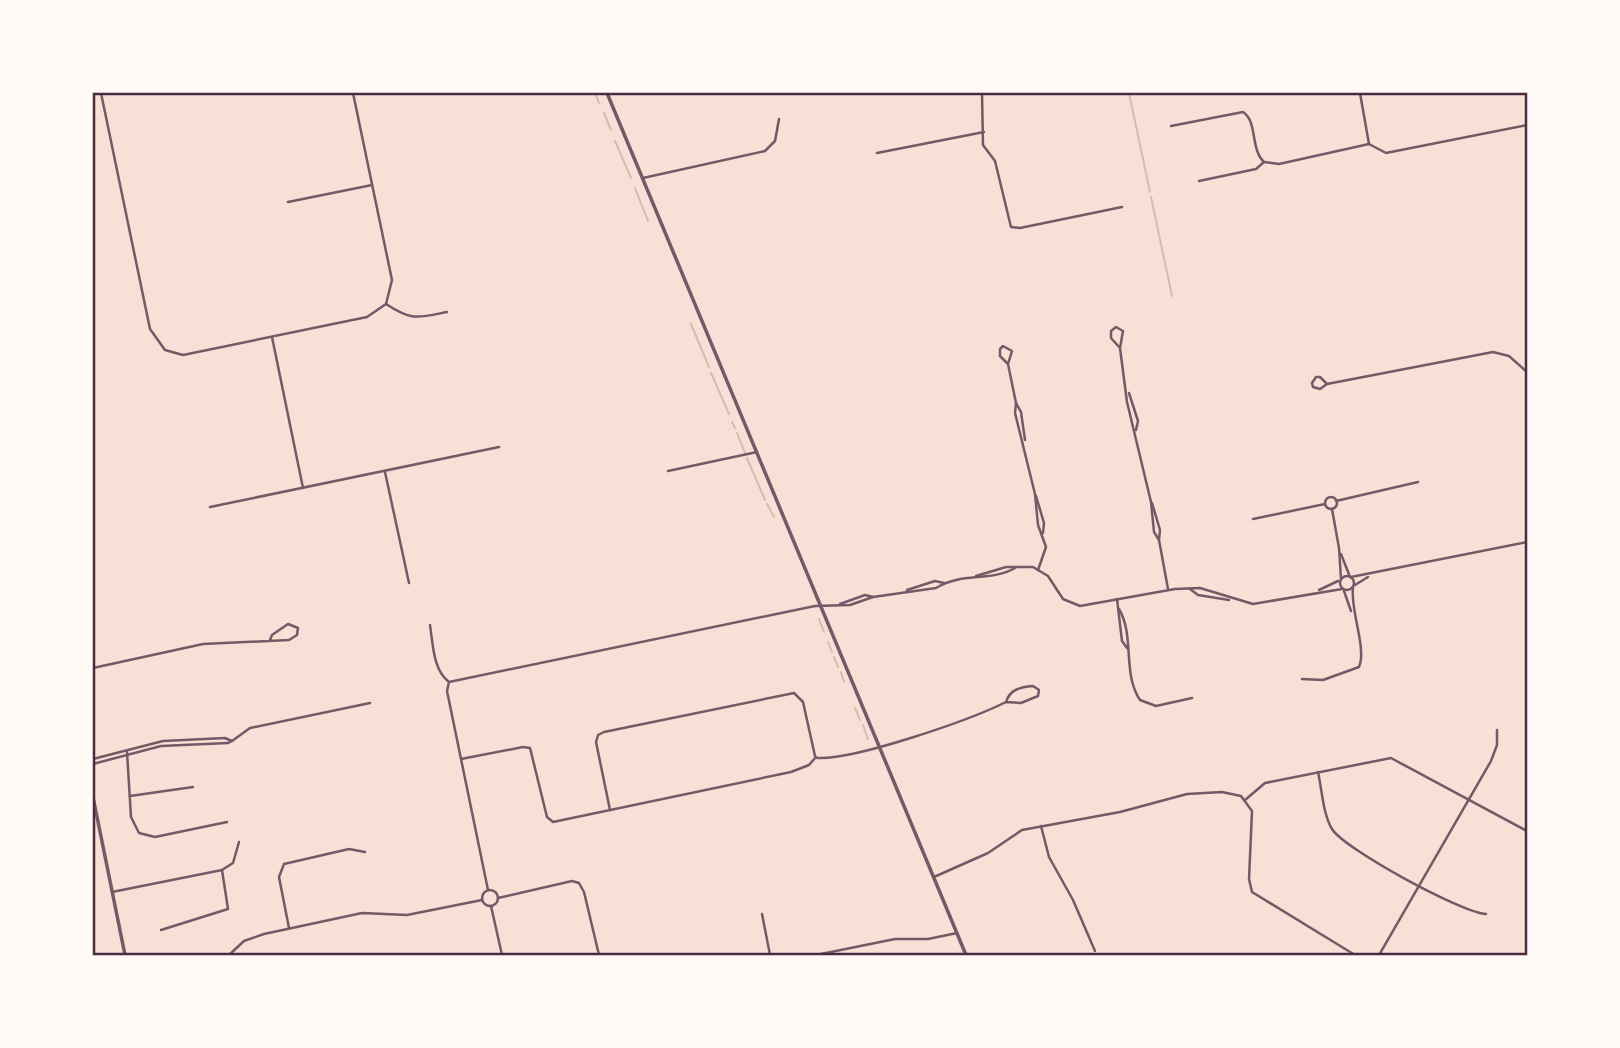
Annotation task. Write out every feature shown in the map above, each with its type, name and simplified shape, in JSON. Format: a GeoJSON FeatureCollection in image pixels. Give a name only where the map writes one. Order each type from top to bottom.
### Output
{"type":"FeatureCollection","features":[{"type":"Feature","properties":{"kind":"street"},"geometry":{"type":"LineString","coordinates":[[101,93],[149,329],[164,350],[183,355],[367,317],[386,304],[392,280],[353,93]]}},
{"type":"Feature","properties":{"kind":"street"},"geometry":{"type":"LineString","coordinates":[[607,93],[967,955]]}},
{"type":"Feature","properties":{"kind":"street"},"geometry":{"type":"LineString","coordinates":[[982,93],[984,145],[995,161],[1008,223],[1013,228],[1122,207]]}},
{"type":"Feature","properties":{"kind":"street"},"geometry":{"type":"LineString","coordinates":[[1360,93],[1369,144]]}},
{"type":"Feature","properties":{"kind":"street"},"geometry":{"type":"LineString","coordinates":[[1171,126],[1242,112],[1249,119],[1257,155],[1264,162],[1279,164],[1369,144],[1386,153],[1527,125]]}},
{"type":"Feature","properties":{"kind":"street"},"geometry":{"type":"LineString","coordinates":[[643,178],[765,151],[773,145],[779,119]]}},
{"type":"Feature","properties":{"kind":"street"},"geometry":{"type":"LineString","coordinates":[[877,153],[984,132]]}},
{"type":"Feature","properties":{"kind":"street"},"geometry":{"type":"LineString","coordinates":[[1199,181],[1256,169],[1264,162]]}},
{"type":"Feature","properties":{"kind":"street"},"geometry":{"type":"LineString","coordinates":[[288,202],[372,185]]}},
{"type":"Feature","properties":{"kind":"street"},"geometry":{"type":"LineString","coordinates":[[386,304],[408,318],[415,319],[447,312]]}},
{"type":"Feature","properties":{"kind":"street"},"geometry":{"type":"LineString","coordinates":[[1120,348],[1111,338],[1111,331],[1116,327],[1124,334],[1120,348],[1129,412],[1136,430],[1151,502],[1154,532],[1159,540],[1168,589]]}},
{"type":"Feature","properties":{"kind":"street"},"geometry":{"type":"LineString","coordinates":[[272,337],[303,488]]}},
{"type":"Feature","properties":{"kind":"street"},"geometry":{"type":"LineString","coordinates":[[1008,364],[1002,361],[999,354],[1000,349],[1006,345],[1013,354],[1008,364],[1016,403],[1026,432],[1024,442],[1035,494],[1033,503],[1046,551],[1038,570]]}},
{"type":"Feature","properties":{"kind":"street"},"geometry":{"type":"LineString","coordinates":[[1327,384],[1493,352],[1513,358],[1527,372]]}},
{"type":"Feature","properties":{"kind":"street"},"geometry":{"type":"LineString","coordinates":[[210,507],[499,447]]}},
{"type":"Feature","properties":{"kind":"street"},"geometry":{"type":"LineString","coordinates":[[668,471],[757,452]]}},
{"type":"Feature","properties":{"kind":"street"},"geometry":{"type":"LineString","coordinates":[[385,472],[409,583]]}},
{"type":"Feature","properties":{"kind":"street"},"geometry":{"type":"LineString","coordinates":[[1253,519],[1325,504],[1330,498],[1336,500],[1418,482]]}},
{"type":"Feature","properties":{"kind":"street"},"geometry":{"type":"LineString","coordinates":[[1302,679],[1324,680],[1359,667],[1362,657],[1354,618],[1340,580],[1339,548],[1332,509],[1336,500]]}},
{"type":"Feature","properties":{"kind":"street"},"geometry":{"type":"LineString","coordinates":[[1325,504],[1332,509]]}},
{"type":"Feature","properties":{"kind":"street"},"geometry":{"type":"LineString","coordinates":[[1312,592],[1350,577],[1370,576],[1527,542]]}},
{"type":"Feature","properties":{"kind":"street"},"geometry":{"type":"LineString","coordinates":[[1339,548],[1353,587],[1354,618]]}},
{"type":"Feature","properties":{"kind":"street"},"geometry":{"type":"LineString","coordinates":[[840,604],[850,606],[873,597],[936,588],[944,583],[1006,566],[1038,570],[1048,576],[1060,597],[1073,605],[1168,589],[1190,589],[1220,594],[1229,600]]}},
{"type":"Feature","properties":{"kind":"street"},"geometry":{"type":"LineString","coordinates":[[976,576],[986,577],[1015,568]]}},
{"type":"Feature","properties":{"kind":"street"},"geometry":{"type":"LineString","coordinates":[[1190,589],[1198,595],[1260,604],[1312,592],[1353,587],[1370,576]]}},
{"type":"Feature","properties":{"kind":"street"},"geometry":{"type":"LineString","coordinates":[[449,682],[840,604],[865,595],[873,597]]}},
{"type":"Feature","properties":{"kind":"street"},"geometry":{"type":"LineString","coordinates":[[1117,599],[1126,629],[1136,694],[1142,703],[1156,706],[1192,698]]}},
{"type":"Feature","properties":{"kind":"street"},"geometry":{"type":"LineString","coordinates":[[93,668],[203,644],[289,640],[299,631],[294,624],[289,624],[270,640]]}},
{"type":"Feature","properties":{"kind":"street"},"geometry":{"type":"LineString","coordinates":[[430,625],[436,662],[449,682]]}},
{"type":"Feature","properties":{"kind":"street"},"geometry":{"type":"LineString","coordinates":[[449,682],[447,691],[488,890]]}},
{"type":"Feature","properties":{"kind":"street"},"geometry":{"type":"LineString","coordinates":[[461,759],[528,747],[534,756],[550,821],[792,772],[808,766],[816,757],[879,745],[972,717],[1006,702],[1026,702],[1038,696],[1040,690],[1033,686],[1018,689],[1009,694],[1006,702]]}},
{"type":"Feature","properties":{"kind":"street"},"geometry":{"type":"LineString","coordinates":[[610,810],[596,742],[598,735],[606,731],[794,693],[802,701],[816,757]]}},
{"type":"Feature","properties":{"kind":"street"},"geometry":{"type":"LineString","coordinates":[[93,762],[161,746],[232,741],[250,728],[370,703]]}},
{"type":"Feature","properties":{"kind":"street"},"geometry":{"type":"LineString","coordinates":[[1379,955],[1469,802],[1494,753],[1497,730]]}},
{"type":"Feature","properties":{"kind":"street"},"geometry":{"type":"LineString","coordinates":[[127,754],[133,824],[143,836],[155,837],[228,822]]}},
{"type":"Feature","properties":{"kind":"street"},"geometry":{"type":"LineString","coordinates":[[1245,800],[1265,783],[1391,758],[1527,831]]}},
{"type":"Feature","properties":{"kind":"street"},"geometry":{"type":"LineString","coordinates":[[1318,772],[1328,822],[1337,836],[1419,886],[1464,909],[1486,914]]}},
{"type":"Feature","properties":{"kind":"street"},"geometry":{"type":"LineString","coordinates":[[130,796],[194,787]]}},
{"type":"Feature","properties":{"kind":"street"},"geometry":{"type":"LineString","coordinates":[[934,877],[986,854],[1017,831],[1120,812],[1187,794],[1230,793],[1245,800],[1253,819],[1250,879],[1252,892],[1356,955]]}},
{"type":"Feature","properties":{"kind":"street"},"geometry":{"type":"LineString","coordinates":[[93,797],[125,955]]}},
{"type":"Feature","properties":{"kind":"street"},"geometry":{"type":"LineString","coordinates":[[1041,826],[1049,857],[1073,900],[1095,951]]}},
{"type":"Feature","properties":{"kind":"street"},"geometry":{"type":"LineString","coordinates":[[112,891],[222,870],[233,863],[239,842]]}},
{"type":"Feature","properties":{"kind":"street"},"geometry":{"type":"LineString","coordinates":[[289,928],[279,877],[284,864],[349,849],[365,852]]}},
{"type":"Feature","properties":{"kind":"street"},"geometry":{"type":"LineString","coordinates":[[161,930],[228,909],[222,870]]}},
{"type":"Feature","properties":{"kind":"street"},"geometry":{"type":"LineString","coordinates":[[491,906],[498,898],[572,881],[579,883],[584,892],[599,955]]}},
{"type":"Feature","properties":{"kind":"street"},"geometry":{"type":"LineString","coordinates":[[488,890],[495,892],[498,898]]}},
{"type":"Feature","properties":{"kind":"street"},"geometry":{"type":"LineString","coordinates":[[482,900],[488,890]]}},
{"type":"Feature","properties":{"kind":"street"},"geometry":{"type":"LineString","coordinates":[[229,955],[251,937],[289,928],[362,913],[414,914],[482,900],[491,906],[502,955]]}},
{"type":"Feature","properties":{"kind":"street"},"geometry":{"type":"LineString","coordinates":[[762,914],[771,955]]}},
{"type":"Feature","properties":{"kind":"street"},"geometry":{"type":"LineString","coordinates":[[816,955],[895,939],[937,938],[957,933]]}},
{"type":"Feature","properties":{"kind":"waterway"},"geometry":{"type":"LineString","coordinates":[[595,93],[599,103]]}},
{"type":"Feature","properties":{"kind":"waterway"},"geometry":{"type":"LineString","coordinates":[[1129,93],[1150,192]]}},
{"type":"Feature","properties":{"kind":"waterway"},"geometry":{"type":"LineString","coordinates":[[604,113],[611,130]]}},
{"type":"Feature","properties":{"kind":"waterway"},"geometry":{"type":"LineString","coordinates":[[615,141],[631,178]]}},
{"type":"Feature","properties":{"kind":"waterway"},"geometry":{"type":"LineString","coordinates":[[635,188],[648,221]]}},
{"type":"Feature","properties":{"kind":"waterway"},"geometry":{"type":"LineString","coordinates":[[1151,197],[1172,296]]}},
{"type":"Feature","properties":{"kind":"waterway"},"geometry":{"type":"LineString","coordinates":[[691,324],[709,367]]}},
{"type":"Feature","properties":{"kind":"waterway"},"geometry":{"type":"LineString","coordinates":[[711,373],[729,414]]}},
{"type":"Feature","properties":{"kind":"waterway"},"geometry":{"type":"LineString","coordinates":[[732,422],[735,428]]}},
{"type":"Feature","properties":{"kind":"waterway"},"geometry":{"type":"LineString","coordinates":[[737,433],[745,453]]}},
{"type":"Feature","properties":{"kind":"waterway"},"geometry":{"type":"LineString","coordinates":[[747,458],[765,500]]}},
{"type":"Feature","properties":{"kind":"waterway"},"geometry":{"type":"LineString","coordinates":[[767,504],[774,517]]}},
{"type":"Feature","properties":{"kind":"waterway"},"geometry":{"type":"LineString","coordinates":[[819,619],[824,632]]}},
{"type":"Feature","properties":{"kind":"waterway"},"geometry":{"type":"LineString","coordinates":[[828,642],[832,652]]}},
{"type":"Feature","properties":{"kind":"waterway"},"geometry":{"type":"LineString","coordinates":[[834,657],[838,667]]}},
{"type":"Feature","properties":{"kind":"waterway"},"geometry":{"type":"LineString","coordinates":[[841,672],[844,682]]}},
{"type":"Feature","properties":{"kind":"waterway"},"geometry":{"type":"LineString","coordinates":[[855,708],[860,720]]}},
{"type":"Feature","properties":{"kind":"waterway"},"geometry":{"type":"LineString","coordinates":[[863,725],[868,739]]}}]}
